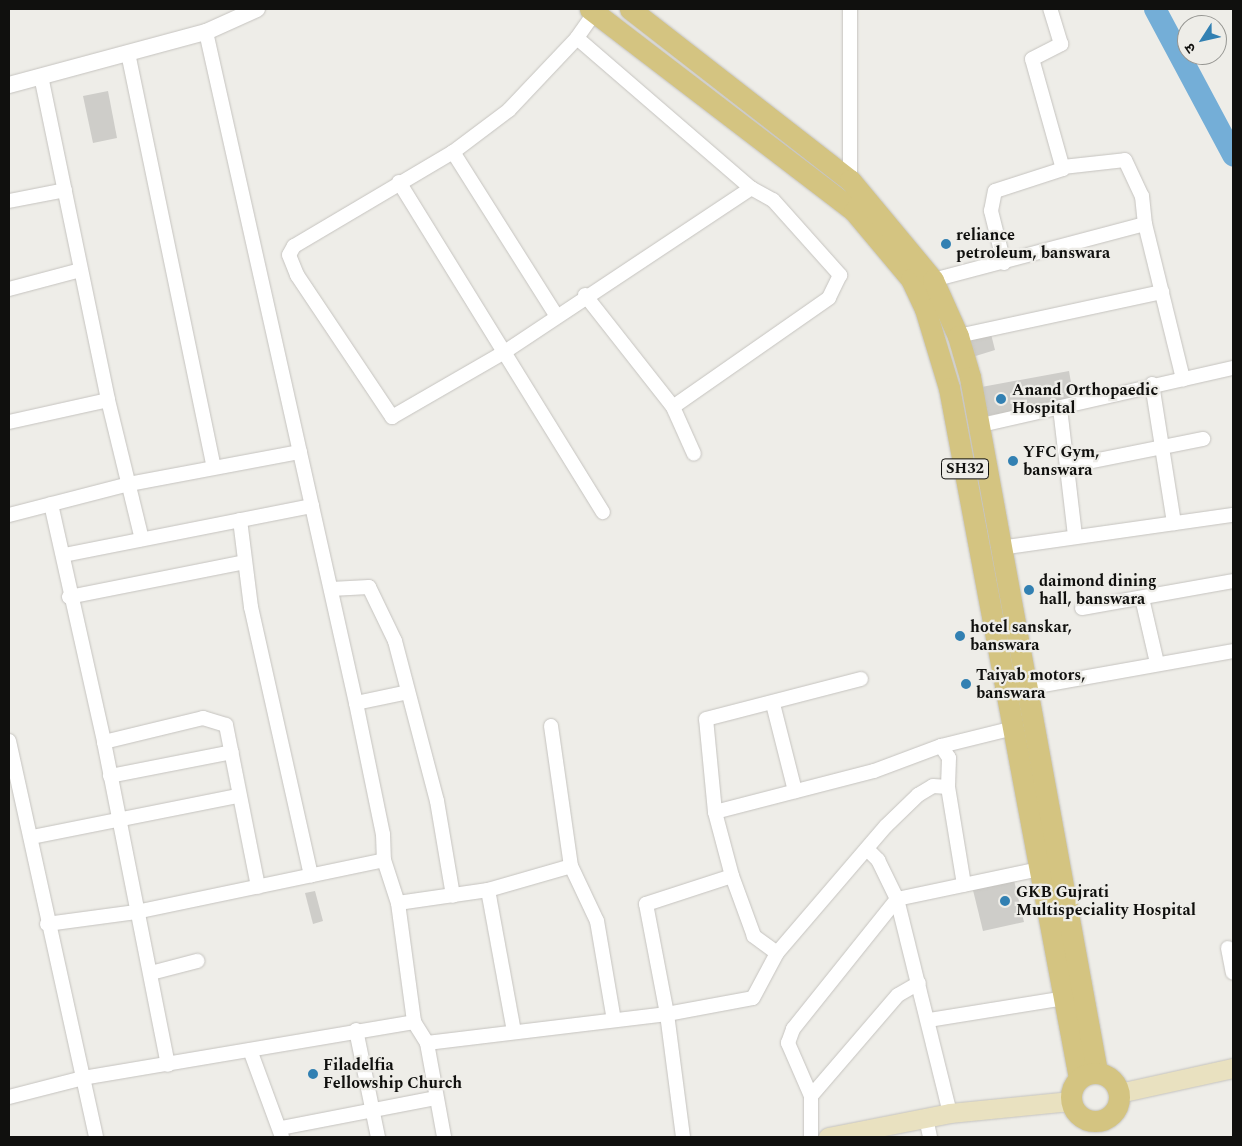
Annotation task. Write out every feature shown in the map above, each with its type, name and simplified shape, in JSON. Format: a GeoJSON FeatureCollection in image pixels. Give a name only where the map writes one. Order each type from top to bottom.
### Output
{"type":"FeatureCollection","features":[{"type":"Feature","properties":{"kind":"main road","name":"SH32"},"geometry":{"type":"LineString","coordinates":[[630,9],[850,180],[933,280],[958,336],[978,426],[1026,688],[1088,1075]]}},
{"type":"Feature","properties":{"kind":"main road","name":"SH32"},"geometry":{"type":"LineString","coordinates":[[592,10],[854,212],[911,279],[940,352],[949,388],[1064,998],[1088,1075]]}},
{"type":"Feature","properties":{"kind":"main road"},"geometry":{"type":"LineString","coordinates":[[1119,1093],[1233,1068]]}},
{"type":"Feature","properties":{"kind":"main road"},"geometry":{"type":"LineString","coordinates":[[1088,1075],[1109,1077],[1119,1093],[1115,1111],[1099,1129],[1080,1117],[1070,1101],[1072,1088],[1088,1075]]}},
{"type":"Feature","properties":{"kind":"main road"},"geometry":{"type":"LineString","coordinates":[[828,1137],[871,1133],[950,1113],[1070,1101]]}},
{"type":"Feature","properties":{"kind":"street"},"geometry":{"type":"LineString","coordinates":[[9,85],[206,32],[256,9]]}},
{"type":"Feature","properties":{"kind":"street"},"geometry":{"type":"LineString","coordinates":[[850,9],[850,180]]}},
{"type":"Feature","properties":{"kind":"street"},"geometry":{"type":"LineString","coordinates":[[1050,9],[1061,44],[1032,59],[1063,167]]}},
{"type":"Feature","properties":{"kind":"street"},"geometry":{"type":"LineString","coordinates":[[592,10],[577,38],[509,110],[453,152],[399,182],[294,246],[289,256],[297,275],[392,417],[503,353],[584,295],[751,188]]}},
{"type":"Feature","properties":{"kind":"street"},"geometry":{"type":"LineString","coordinates":[[206,32],[356,703],[383,834],[384,860],[398,903],[414,1022],[427,1042],[435,1098],[444,1137]]}},
{"type":"Feature","properties":{"kind":"street"},"geometry":{"type":"LineString","coordinates":[[577,38],[751,188],[773,200],[840,276],[829,298],[673,407]]}},
{"type":"Feature","properties":{"kind":"street"},"geometry":{"type":"LineString","coordinates":[[128,53],[214,467]]}},
{"type":"Feature","properties":{"kind":"street"},"geometry":{"type":"LineString","coordinates":[[41,76],[108,400],[142,539]]}},
{"type":"Feature","properties":{"kind":"street"},"geometry":{"type":"LineString","coordinates":[[453,152],[556,315]]}},
{"type":"Feature","properties":{"kind":"street"},"geometry":{"type":"LineString","coordinates":[[1004,263],[991,211],[994,192],[1063,167],[1125,160],[1142,196],[1145,224],[1183,379]]}},
{"type":"Feature","properties":{"kind":"street"},"geometry":{"type":"LineString","coordinates":[[399,182],[503,353],[574,460],[603,512]]}},
{"type":"Feature","properties":{"kind":"street"},"geometry":{"type":"LineString","coordinates":[[9,201],[65,190]]}},
{"type":"Feature","properties":{"kind":"street"},"geometry":{"type":"LineString","coordinates":[[933,280],[1004,263],[1145,224]]}},
{"type":"Feature","properties":{"kind":"street"},"geometry":{"type":"LineString","coordinates":[[9,289],[81,270]]}},
{"type":"Feature","properties":{"kind":"street"},"geometry":{"type":"LineString","coordinates":[[958,336],[1162,292]]}},
{"type":"Feature","properties":{"kind":"street"},"geometry":{"type":"LineString","coordinates":[[584,295],[673,407],[694,454]]}},
{"type":"Feature","properties":{"kind":"street"},"geometry":{"type":"LineString","coordinates":[[978,426],[1060,408],[1152,384],[1233,368]]}},
{"type":"Feature","properties":{"kind":"street"},"geometry":{"type":"LineString","coordinates":[[1152,384],[1174,523]]}},
{"type":"Feature","properties":{"kind":"street"},"geometry":{"type":"LineString","coordinates":[[9,422],[108,400]]}},
{"type":"Feature","properties":{"kind":"street"},"geometry":{"type":"LineString","coordinates":[[1060,408],[1075,535]]}},
{"type":"Feature","properties":{"kind":"street"},"geometry":{"type":"LineString","coordinates":[[1068,466],[1203,439]]}},
{"type":"Feature","properties":{"kind":"street"},"geometry":{"type":"LineString","coordinates":[[9,515],[129,484],[300,452]]}},
{"type":"Feature","properties":{"kind":"street"},"geometry":{"type":"LineString","coordinates":[[51,504],[64,556],[69,597],[84,643],[136,912],[152,973],[168,1065]]}},
{"type":"Feature","properties":{"kind":"street"},"geometry":{"type":"LineString","coordinates":[[64,556],[312,506]]}},
{"type":"Feature","properties":{"kind":"street"},"geometry":{"type":"LineString","coordinates":[[1000,548],[1075,535],[1233,515]]}},
{"type":"Feature","properties":{"kind":"street"},"geometry":{"type":"LineString","coordinates":[[240,520],[245,562],[271,702],[311,874]]}},
{"type":"Feature","properties":{"kind":"street"},"geometry":{"type":"LineString","coordinates":[[69,597],[245,562]]}},
{"type":"Feature","properties":{"kind":"street"},"geometry":{"type":"LineString","coordinates":[[1082,608],[1233,581]]}},
{"type":"Feature","properties":{"kind":"street"},"geometry":{"type":"LineString","coordinates":[[331,589],[369,587],[395,641],[437,801],[453,896]]}},
{"type":"Feature","properties":{"kind":"street"},"geometry":{"type":"LineString","coordinates":[[1142,598],[1157,663]]}},
{"type":"Feature","properties":{"kind":"street"},"geometry":{"type":"LineString","coordinates":[[1026,688],[1157,663],[1233,651]]}},
{"type":"Feature","properties":{"kind":"street"},"geometry":{"type":"LineString","coordinates":[[777,953],[754,936],[732,876],[715,812],[706,718],[773,704],[861,679]]}},
{"type":"Feature","properties":{"kind":"street"},"geometry":{"type":"LineString","coordinates":[[356,703],[408,692]]}},
{"type":"Feature","properties":{"kind":"street"},"geometry":{"type":"LineString","coordinates":[[773,704],[795,791]]}},
{"type":"Feature","properties":{"kind":"street"},"geometry":{"type":"LineString","coordinates":[[104,742],[203,718],[226,725],[238,796],[258,887]]}},
{"type":"Feature","properties":{"kind":"street"},"geometry":{"type":"LineString","coordinates":[[551,726],[571,866],[597,921],[614,1020]]}},
{"type":"Feature","properties":{"kind":"street"},"geometry":{"type":"LineString","coordinates":[[715,812],[874,771],[941,746],[1014,728]]}},
{"type":"Feature","properties":{"kind":"street"},"geometry":{"type":"LineString","coordinates":[[9,741],[32,837],[47,924],[96,1137]]}},
{"type":"Feature","properties":{"kind":"street"},"geometry":{"type":"LineString","coordinates":[[941,746],[948,758],[948,787],[964,885]]}},
{"type":"Feature","properties":{"kind":"street"},"geometry":{"type":"LineString","coordinates":[[110,776],[232,752]]}},
{"type":"Feature","properties":{"kind":"street"},"geometry":{"type":"LineString","coordinates":[[427,1042],[668,1014],[753,998],[777,953],[867,849],[918,795],[933,786],[948,787]]}},
{"type":"Feature","properties":{"kind":"street"},"geometry":{"type":"LineString","coordinates":[[32,837],[120,822],[238,796]]}},
{"type":"Feature","properties":{"kind":"street"},"geometry":{"type":"LineString","coordinates":[[867,849],[878,860],[897,899],[950,1113]]}},
{"type":"Feature","properties":{"kind":"street"},"geometry":{"type":"LineString","coordinates":[[47,924],[136,912],[384,860]]}},
{"type":"Feature","properties":{"kind":"street"},"geometry":{"type":"LineString","coordinates":[[398,903],[488,890],[571,866]]}},
{"type":"Feature","properties":{"kind":"street"},"geometry":{"type":"LineString","coordinates":[[811,1137],[811,1096],[788,1043],[793,1029],[897,899],[1039,869]]}},
{"type":"Feature","properties":{"kind":"street"},"geometry":{"type":"LineString","coordinates":[[683,1137],[668,1014],[646,904],[732,876]]}},
{"type":"Feature","properties":{"kind":"street"},"geometry":{"type":"LineString","coordinates":[[488,890],[514,1031]]}},
{"type":"Feature","properties":{"kind":"street"},"geometry":{"type":"LineString","coordinates":[[1228,948],[1233,973]]}},
{"type":"Feature","properties":{"kind":"street"},"geometry":{"type":"LineString","coordinates":[[152,973],[197,961]]}},
{"type":"Feature","properties":{"kind":"street"},"geometry":{"type":"LineString","coordinates":[[811,1096],[898,995],[919,983]]}},
{"type":"Feature","properties":{"kind":"street"},"geometry":{"type":"LineString","coordinates":[[928,1020],[1064,998]]}},
{"type":"Feature","properties":{"kind":"street"},"geometry":{"type":"LineString","coordinates":[[9,1097],[83,1078],[168,1065],[356,1030],[414,1022]]}},
{"type":"Feature","properties":{"kind":"street"},"geometry":{"type":"LineString","coordinates":[[356,1030],[378,1137]]}},
{"type":"Feature","properties":{"kind":"street"},"geometry":{"type":"LineString","coordinates":[[250,1050],[282,1133],[372,1109],[435,1098]]}},
{"type":"Feature","properties":{"kind":"street"},"geometry":{"type":"LineString","coordinates":[[926,1118],[930,1137]]}},
{"type":"Feature","properties":{"kind":"building"},"geometry":{"type":"Polygon","coordinates":[[[108,91],[117,138],[93,143],[83,96],[108,91]]]}},
{"type":"Feature","properties":{"kind":"building"},"geometry":{"type":"Polygon","coordinates":[[[991,334],[995,350],[966,359],[962,343],[991,334]]]}},
{"type":"Feature","properties":{"kind":"building"},"geometry":{"type":"Polygon","coordinates":[[[1069,371],[1074,400],[981,417],[976,388],[1069,371]]]}},
{"type":"Feature","properties":{"kind":"building"},"geometry":{"type":"Polygon","coordinates":[[[1013,876],[1024,922],[983,931],[972,886],[1013,876]]]}},
{"type":"Feature","properties":{"kind":"building"},"geometry":{"type":"Polygon","coordinates":[[[315,891],[323,921],[313,924],[305,893],[315,891]]]}},
{"type":"Feature","properties":{"kind":"waterway"},"geometry":{"type":"LineString","coordinates":[[1155,9],[1233,155]]}},
{"type":"Feature","properties":{"kind":"place","name":"reliance petroleum, banswara"},"geometry":{"type":"Point","coordinates":[946,244]}},
{"type":"Feature","properties":{"kind":"place","name":"Anand Orthopaedic Hospital"},"geometry":{"type":"Point","coordinates":[1001,399]}},
{"type":"Feature","properties":{"kind":"place","name":"YFC Gym, banswara"},"geometry":{"type":"Point","coordinates":[1013,461]}},
{"type":"Feature","properties":{"kind":"place","name":"daimond dining hall, banswara"},"geometry":{"type":"Point","coordinates":[1029,590]}},
{"type":"Feature","properties":{"kind":"place","name":"hotel sanskar, banswara"},"geometry":{"type":"Point","coordinates":[960,636]}},
{"type":"Feature","properties":{"kind":"place","name":"Taiyab motors, banswara"},"geometry":{"type":"Point","coordinates":[966,684]}},
{"type":"Feature","properties":{"kind":"place","name":"GKB Gujrati Multispeciality Hospital"},"geometry":{"type":"Point","coordinates":[1005,901]}},
{"type":"Feature","properties":{"kind":"place","name":"Filadelfia Fellowship Church"},"geometry":{"type":"Point","coordinates":[313,1074]}}]}
